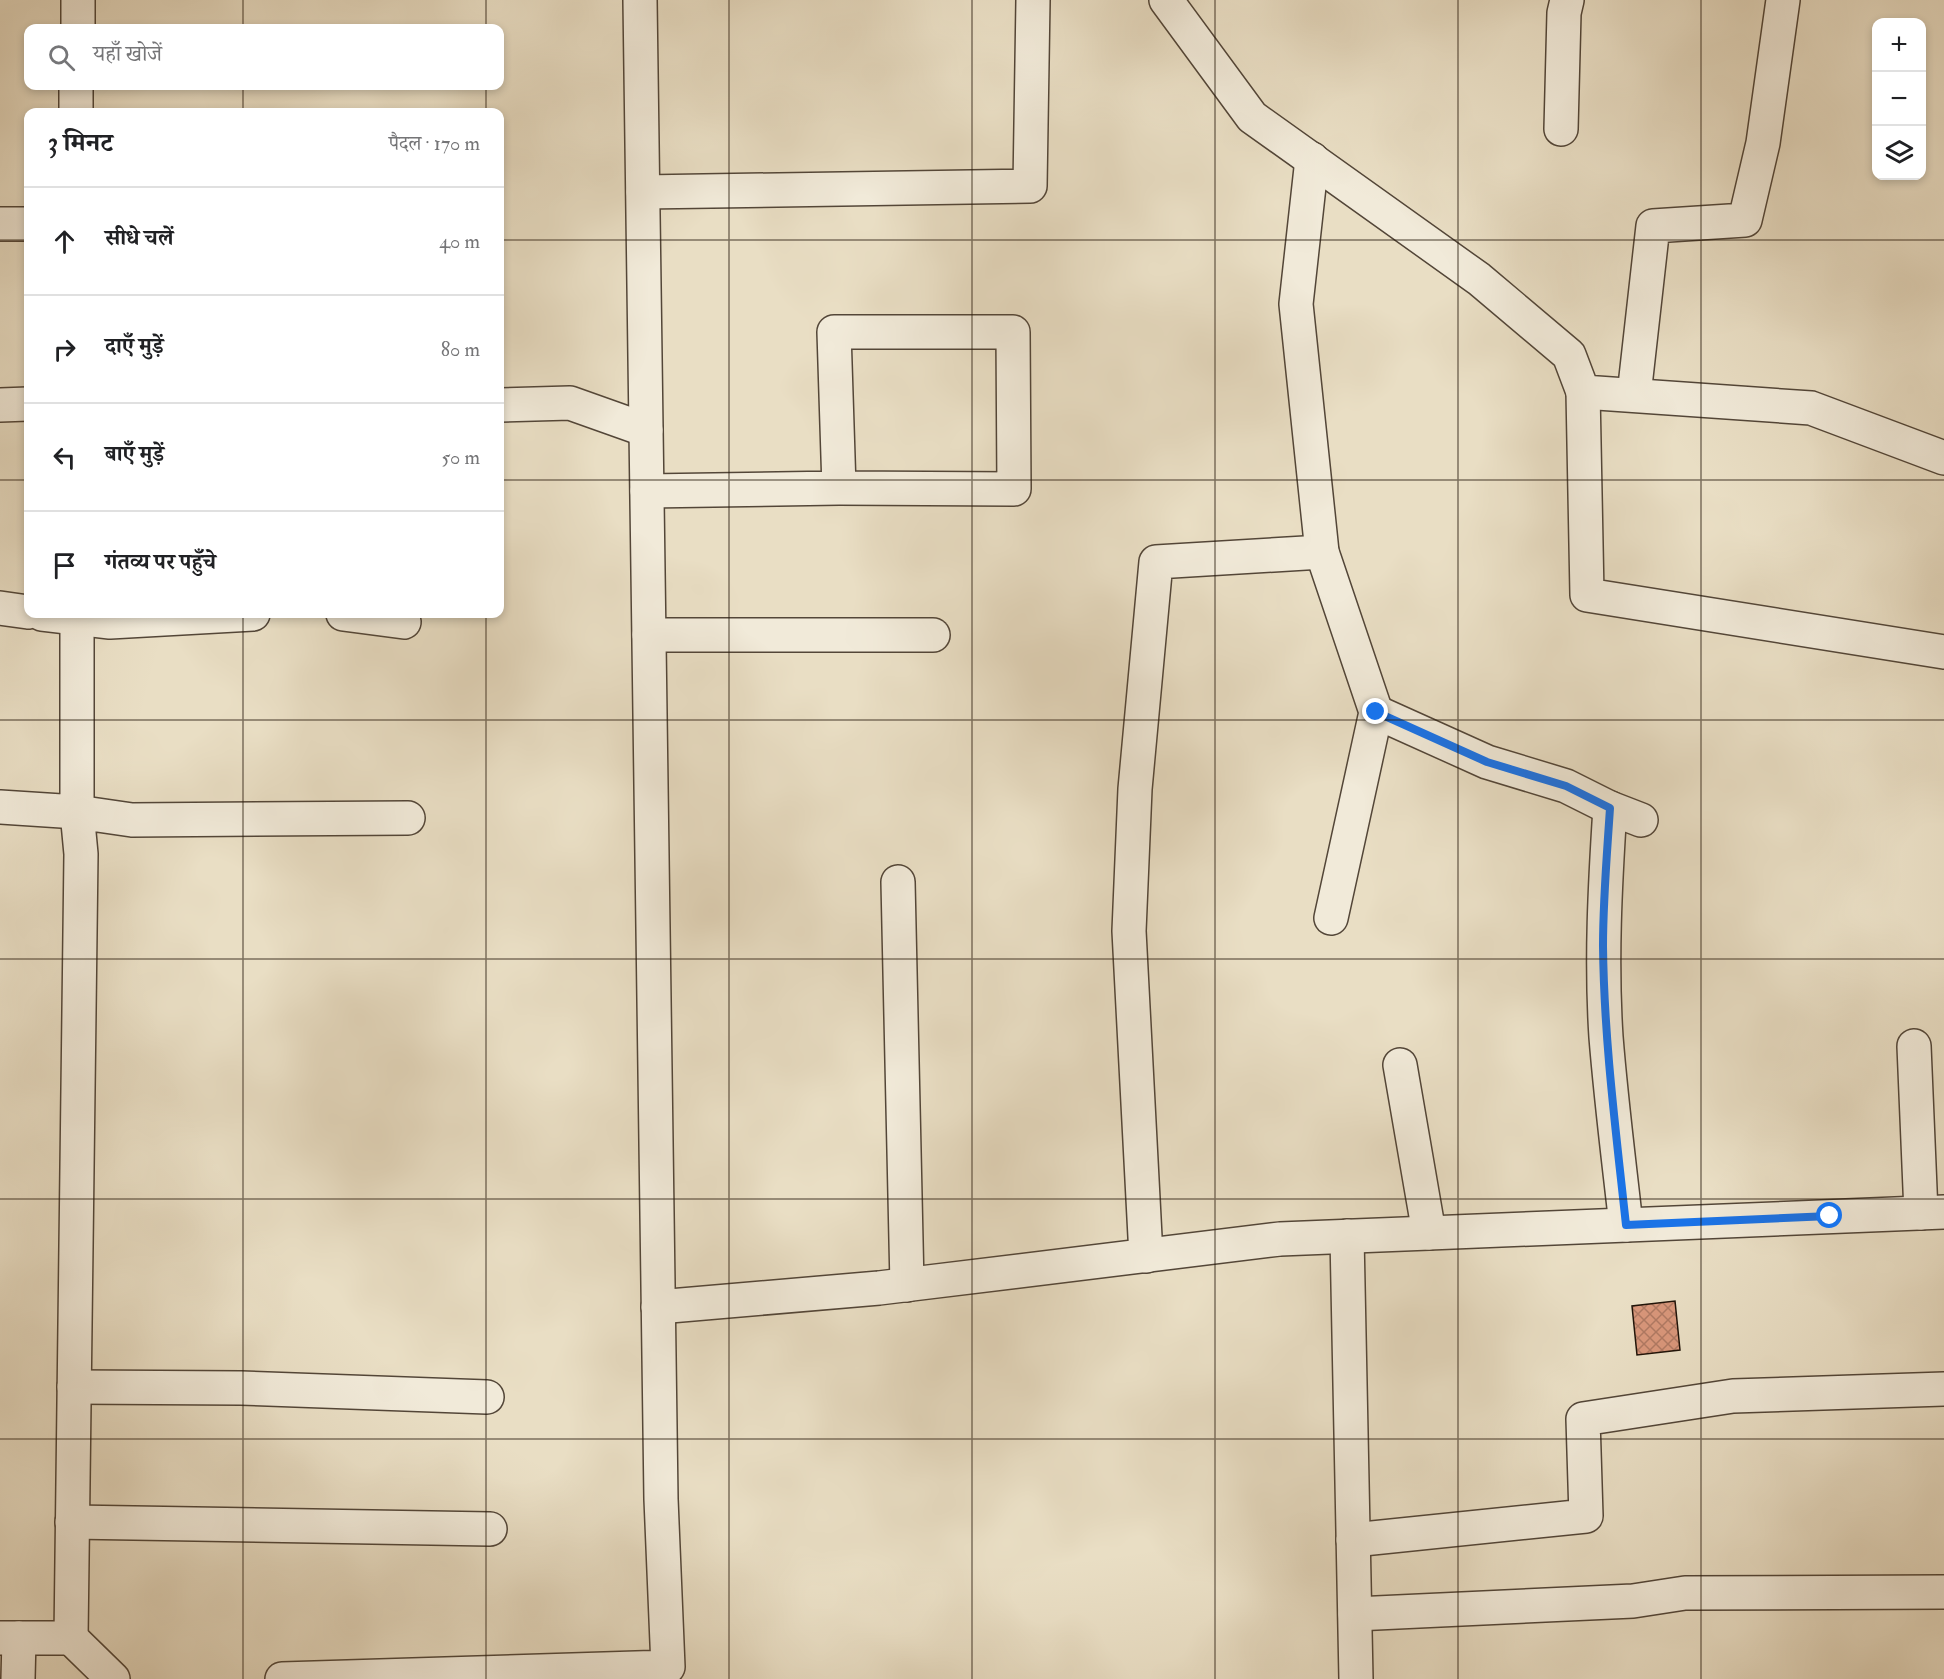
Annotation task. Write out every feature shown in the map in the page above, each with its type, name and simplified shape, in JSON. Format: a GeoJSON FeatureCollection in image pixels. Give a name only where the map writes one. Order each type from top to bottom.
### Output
{"type":"FeatureCollection","features":[{"type":"Feature","properties":{"kind":"street"},"geometry":{"type":"LineString","coordinates":[[78,0],[78,24]]}},
{"type":"Feature","properties":{"kind":"street"},"geometry":{"type":"LineString","coordinates":[[282,1679],[674,1675],[661,1499],[640,0]]}},
{"type":"Feature","properties":{"kind":"street"},"geometry":{"type":"LineString","coordinates":[[643,192],[1030,186],[1033,0]]}},
{"type":"Feature","properties":{"kind":"street"},"geometry":{"type":"LineString","coordinates":[[1166,0],[1252,117],[1479,279],[1569,356],[1583,392],[1587,595],[1944,652]]}},
{"type":"Feature","properties":{"kind":"street"},"geometry":{"type":"LineString","coordinates":[[1561,129],[1564,13],[1567,0]]}},
{"type":"Feature","properties":{"kind":"street"},"geometry":{"type":"LineString","coordinates":[[1635,395],[1653,226],[1745,220],[1763,143],[1782,0]]}},
{"type":"Feature","properties":{"kind":"street"},"geometry":{"type":"LineString","coordinates":[[76,90],[76,108]]}},
{"type":"Feature","properties":{"kind":"street"},"geometry":{"type":"LineString","coordinates":[[1312,159],[1296,304],[1322,552],[1376,712],[1331,918]]}},
{"type":"Feature","properties":{"kind":"street"},"geometry":{"type":"LineString","coordinates":[[0,224],[24,224]]}},
{"type":"Feature","properties":{"kind":"street"},"geometry":{"type":"LineString","coordinates":[[647,491],[838,488],[1014,489],[1012,332],[834,332],[838,488]]}},
{"type":"Feature","properties":{"kind":"street"},"geometry":{"type":"LineString","coordinates":[[1583,392],[1811,408],[1944,458]]}},
{"type":"Feature","properties":{"kind":"street"},"geometry":{"type":"LineString","coordinates":[[504,405],[570,403],[646,430]]}},
{"type":"Feature","properties":{"kind":"street"},"geometry":{"type":"LineString","coordinates":[[0,405],[24,404]]}},
{"type":"Feature","properties":{"kind":"street"},"geometry":{"type":"LineString","coordinates":[[1146,1256],[1129,931],[1136,789],[1156,562],[1322,552]]}},
{"type":"Feature","properties":{"kind":"street"},"geometry":{"type":"LineString","coordinates":[[0,608],[24,611]]}},
{"type":"Feature","properties":{"kind":"street"},"geometry":{"type":"LineString","coordinates":[[71,1638],[81,854],[77,812],[77,618]]}},
{"type":"Feature","properties":{"kind":"street"},"geometry":{"type":"LineString","coordinates":[[88,618],[110,622],[182,618]]}},
{"type":"Feature","properties":{"kind":"street"},"geometry":{"type":"LineString","coordinates":[[374,618],[404,622]]}},
{"type":"Feature","properties":{"kind":"street"},"geometry":{"type":"LineString","coordinates":[[649,635],[933,636]]}},
{"type":"Feature","properties":{"kind":"street"},"geometry":{"type":"LineString","coordinates":[[1376,712],[1487,762],[1566,786],[1610,808],[1641,820]]}},
{"type":"Feature","properties":{"kind":"street"},"geometry":{"type":"LineString","coordinates":[[0,807],[77,812],[132,820],[408,818]]}},
{"type":"Feature","properties":{"kind":"street"},"geometry":{"type":"LineString","coordinates":[[1610,808],[1604,891],[1605,1014],[1626,1225]]}},
{"type":"Feature","properties":{"kind":"street"},"geometry":{"type":"LineString","coordinates":[[898,882],[907,1285]]}},
{"type":"Feature","properties":{"kind":"street"},"geometry":{"type":"LineString","coordinates":[[658,1307],[907,1285],[1280,1239],[1932,1212],[1914,1046]]}},
{"type":"Feature","properties":{"kind":"street"},"geometry":{"type":"LineString","coordinates":[[1400,1065],[1429,1233]]}},
{"type":"Feature","properties":{"kind":"street"},"geometry":{"type":"LineString","coordinates":[[1347,1236],[1356,1679]]}},
{"type":"Feature","properties":{"kind":"street"},"geometry":{"type":"LineString","coordinates":[[74,1387],[241,1388],[487,1397]]}},
{"type":"Feature","properties":{"kind":"street"},"geometry":{"type":"LineString","coordinates":[[1353,1540],[1586,1516],[1583,1419],[1733,1396],[1944,1389]]}},
{"type":"Feature","properties":{"kind":"street"},"geometry":{"type":"LineString","coordinates":[[72,1522],[490,1528]]}},
{"type":"Feature","properties":{"kind":"street"},"geometry":{"type":"LineString","coordinates":[[1354,1614],[1633,1601],[1685,1593],[1944,1592]]}},
{"type":"Feature","properties":{"kind":"street"},"geometry":{"type":"LineString","coordinates":[[18,1679],[9,1638],[71,1638],[113,1679]]}},
{"type":"Feature","properties":{"kind":"building"},"geometry":{"type":"Polygon","coordinates":[[[1675,1301],[1680,1350],[1637,1355],[1632,1306],[1675,1301]]]}},
{"type":"Feature","properties":{"kind":"route"},"geometry":{"type":"LineString","coordinates":[[1376,712],[1487,762],[1566,786],[1610,808],[1604,891],[1605,1014],[1626,1225],[1830,1216]]}}]}
